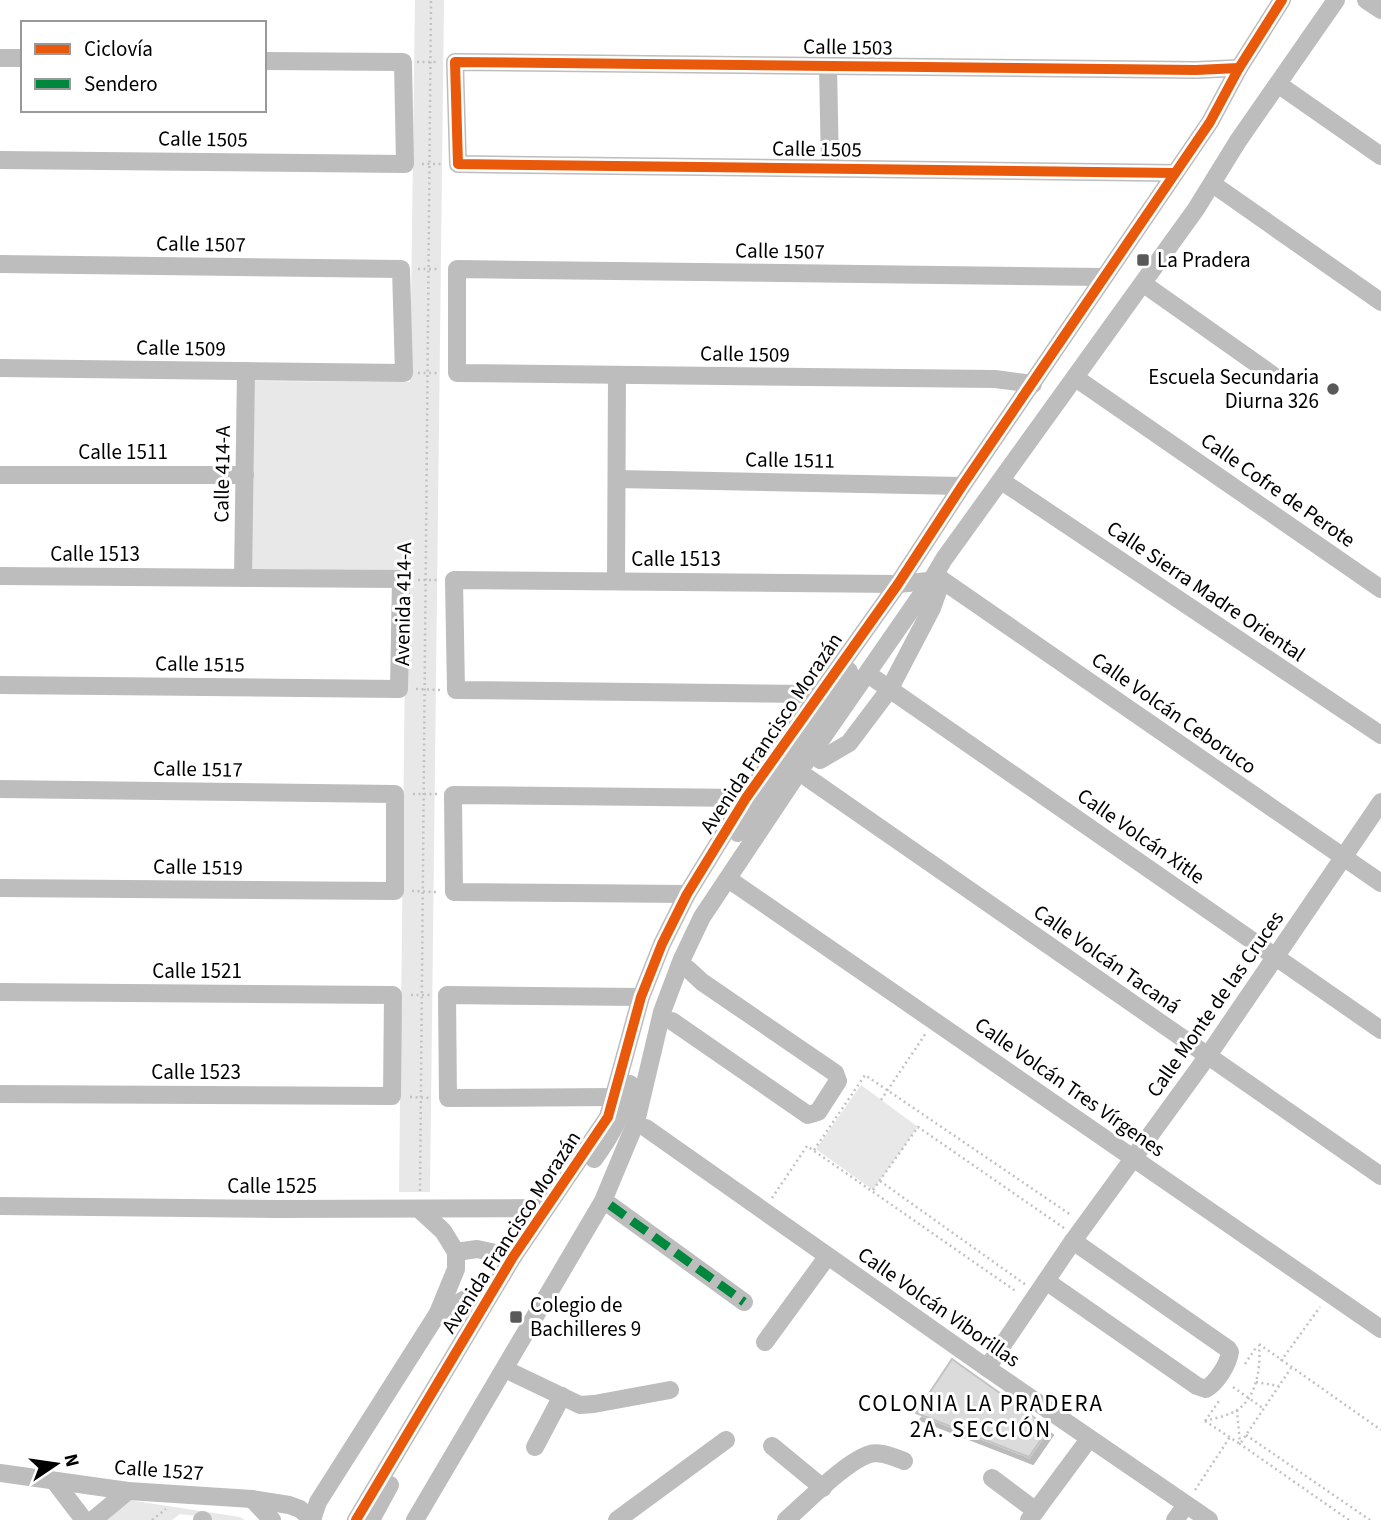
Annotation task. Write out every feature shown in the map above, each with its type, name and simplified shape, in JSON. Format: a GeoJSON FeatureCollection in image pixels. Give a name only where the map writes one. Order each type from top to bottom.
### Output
{"type":"FeatureCollection","features":[{"type":"Feature","properties":{"kind":"street","name":"Avenida Francisco Morazán"},"geometry":{"type":"LineString","coordinates":[[356,1520],[513,1256],[597,1135],[615,1097],[641,997],[662,944],[687,894],[746,799],[818,694],[904,583],[962,486],[1210,122],[1282,0]]}},
{"type":"Feature","properties":{"kind":"street"},"geometry":{"type":"LineString","coordinates":[[371,1520],[503,1287],[612,1135],[624,1109],[650,1003],[668,950],[689,908],[904,583],[1217,128],[1293,0]]}},
{"type":"Feature","properties":{"kind":"street"},"geometry":{"type":"LineString","coordinates":[[427,1520],[610,1205],[646,1128],[672,1021],[688,969],[734,883],[820,760],[882,685],[936,581],[944,559],[1196,209],[1238,141],[1336,0]]}},
{"type":"Feature","properties":{"kind":"street"},"geometry":{"type":"LineString","coordinates":[[415,1520],[603,1200],[636,1122],[662,1012],[702,916],[784,793],[1148,286],[1345,0]]}},
{"type":"Feature","properties":{"kind":"street"},"geometry":{"type":"LineString","coordinates":[[1366,0],[1381,10]]}},
{"type":"Feature","properties":{"kind":"street"},"geometry":{"type":"LineString","coordinates":[[0,58],[21,58]]}},
{"type":"Feature","properties":{"kind":"street"},"geometry":{"type":"LineString","coordinates":[[266,61],[404,62],[405,164]]}},
{"type":"Feature","properties":{"kind":"street","name":"Calle 1503"},"geometry":{"type":"LineString","coordinates":[[455,62],[1196,70],[1240,68]]}},
{"type":"Feature","properties":{"kind":"street"},"geometry":{"type":"LineString","coordinates":[[455,62],[458,164]]}},
{"type":"Feature","properties":{"kind":"street"},"geometry":{"type":"LineString","coordinates":[[828,66],[830,168]]}},
{"type":"Feature","properties":{"kind":"street"},"geometry":{"type":"LineString","coordinates":[[1285,89],[1381,156]]}},
{"type":"Feature","properties":{"kind":"street","name":"Calle 1505"},"geometry":{"type":"LineString","coordinates":[[0,160],[405,164]]}},
{"type":"Feature","properties":{"kind":"street","name":"Calle 1505"},"geometry":{"type":"LineString","coordinates":[[458,164],[1175,173]]}},
{"type":"Feature","properties":{"kind":"street"},"geometry":{"type":"LineString","coordinates":[[1217,187],[1381,302]]}},
{"type":"Feature","properties":{"kind":"street","name":"Calle 1507"},"geometry":{"type":"LineString","coordinates":[[0,264],[401,269]]}},
{"type":"Feature","properties":{"kind":"street"},"geometry":{"type":"LineString","coordinates":[[401,269],[404,373]]}},
{"type":"Feature","properties":{"kind":"street"},"geometry":{"type":"LineString","coordinates":[[457,270],[457,373]]}},
{"type":"Feature","properties":{"kind":"street","name":"Calle 1507"},"geometry":{"type":"LineString","coordinates":[[457,270],[1104,277]]}},
{"type":"Feature","properties":{"kind":"street"},"geometry":{"type":"LineString","coordinates":[[1148,286],[1274,376]]}},
{"type":"Feature","properties":{"kind":"street","name":"Calle 1509"},"geometry":{"type":"LineString","coordinates":[[0,368],[404,373]]}},
{"type":"Feature","properties":{"kind":"street","name":"Calle 414-A"},"geometry":{"type":"LineString","coordinates":[[243,578],[246,371]]}},
{"type":"Feature","properties":{"kind":"street","name":"Calle 1509"},"geometry":{"type":"LineString","coordinates":[[457,373],[995,379],[1033,384]]}},
{"type":"Feature","properties":{"kind":"street"},"geometry":{"type":"LineString","coordinates":[[616,581],[617,375]]}},
{"type":"Feature","properties":{"kind":"street","name":"Calle Cofre de Perote"},"geometry":{"type":"LineString","coordinates":[[1080,381],[1381,589]]}},
{"type":"Feature","properties":{"kind":"street","name":"Calle 1511"},"geometry":{"type":"LineString","coordinates":[[0,475],[245,475]]}},
{"type":"Feature","properties":{"kind":"street","name":"Calle 1511"},"geometry":{"type":"LineString","coordinates":[[617,479],[962,486]]}},
{"type":"Feature","properties":{"kind":"street","name":"Calle Sierra Madre Oriental"},"geometry":{"type":"LineString","coordinates":[[1006,484],[1381,735]]}},
{"type":"Feature","properties":{"kind":"street","name":"Calle 1513"},"geometry":{"type":"LineString","coordinates":[[0,576],[401,579]]}},
{"type":"Feature","properties":{"kind":"street","name":"Avenida 414-A"},"geometry":{"type":"LineString","coordinates":[[399,689],[401,579]]}},
{"type":"Feature","properties":{"kind":"street"},"geometry":{"type":"LineString","coordinates":[[454,580],[456,690],[818,694]]}},
{"type":"Feature","properties":{"kind":"street","name":"Calle 1513"},"geometry":{"type":"LineString","coordinates":[[454,580],[936,581]]}},
{"type":"Feature","properties":{"kind":"street","name":"Calle Volcán Ceboruco"},"geometry":{"type":"LineString","coordinates":[[936,581],[1381,883]]}},
{"type":"Feature","properties":{"kind":"street","name":"Calle 1515"},"geometry":{"type":"LineString","coordinates":[[0,685],[399,689]]}},
{"type":"Feature","properties":{"kind":"street","name":"Calle Volcán Xitle"},"geometry":{"type":"LineString","coordinates":[[882,685],[1381,1030]]}},
{"type":"Feature","properties":{"kind":"street","name":"Calle Volcán Tacaná"},"geometry":{"type":"LineString","coordinates":[[808,778],[1381,1176]]}},
{"type":"Feature","properties":{"kind":"street","name":"Calle 1517"},"geometry":{"type":"LineString","coordinates":[[0,789],[395,794]]}},
{"type":"Feature","properties":{"kind":"street"},"geometry":{"type":"LineString","coordinates":[[395,794],[395,891]]}},
{"type":"Feature","properties":{"kind":"street"},"geometry":{"type":"LineString","coordinates":[[687,894],[454,892],[453,795],[746,799]]}},
{"type":"Feature","properties":{"kind":"street","name":"Calle Monte de las Cruces"},"geometry":{"type":"LineString","coordinates":[[987,1368],[1078,1234],[1207,1057],[1381,802]]}},
{"type":"Feature","properties":{"kind":"street","name":"Calle Volcán Tres Vírgenes"},"geometry":{"type":"LineString","coordinates":[[734,883],[1381,1329]]}},
{"type":"Feature","properties":{"kind":"street","name":"Calle 1519"},"geometry":{"type":"LineString","coordinates":[[0,888],[395,891]]}},
{"type":"Feature","properties":{"kind":"street"},"geometry":{"type":"LineString","coordinates":[[672,1021],[805,1113],[812,1115],[818,1112],[837,1084],[835,1073],[702,982],[688,969]]}},
{"type":"Feature","properties":{"kind":"street","name":"Calle 1521"},"geometry":{"type":"LineString","coordinates":[[0,992],[393,995]]}},
{"type":"Feature","properties":{"kind":"street"},"geometry":{"type":"LineString","coordinates":[[392,1096],[393,995]]}},
{"type":"Feature","properties":{"kind":"street"},"geometry":{"type":"LineString","coordinates":[[615,1097],[448,1098],[447,996],[641,997]]}},
{"type":"Feature","properties":{"kind":"street","name":"Calle 1523"},"geometry":{"type":"LineString","coordinates":[[0,1094],[392,1096]]}},
{"type":"Feature","properties":{"kind":"street","name":"Calle Volcán Viborillas"},"geometry":{"type":"LineString","coordinates":[[646,1128],[827,1257],[1209,1520]]}},
{"type":"Feature","properties":{"kind":"street"},"geometry":{"type":"LineString","coordinates":[[610,1205],[744,1302]]}},
{"type":"Feature","properties":{"kind":"street","name":"Calle 1525"},"geometry":{"type":"LineString","coordinates":[[0,1206],[544,1208]]}},
{"type":"Feature","properties":{"kind":"street"},"geometry":{"type":"LineString","coordinates":[[312,1519],[318,1502],[438,1313],[456,1269],[456,1252],[443,1231],[419,1209]]}},
{"type":"Feature","properties":{"kind":"street"},"geometry":{"type":"LineString","coordinates":[[1038,1292],[1197,1386],[1206,1389],[1213,1383],[1228,1361],[1230,1352],[1078,1234]]}},
{"type":"Feature","properties":{"kind":"street"},"geometry":{"type":"LineString","coordinates":[[456,1252],[477,1249],[513,1256]]}},
{"type":"Feature","properties":{"kind":"street"},"geometry":{"type":"LineString","coordinates":[[765,1342],[827,1257]]}},
{"type":"Feature","properties":{"kind":"street"},"geometry":{"type":"LineString","coordinates":[[438,1313],[497,1283]]}},
{"type":"Feature","properties":{"kind":"street"},"geometry":{"type":"LineString","coordinates":[[513,1373],[580,1405],[670,1390]]}},
{"type":"Feature","properties":{"kind":"street"},"geometry":{"type":"LineString","coordinates":[[535,1447],[562,1396]]}},
{"type":"Feature","properties":{"kind":"street"},"geometry":{"type":"LineString","coordinates":[[992,1478],[1032,1516],[1089,1439]]}},
{"type":"Feature","properties":{"kind":"street"},"geometry":{"type":"LineString","coordinates":[[617,1520],[726,1440]]}},
{"type":"Feature","properties":{"kind":"street"},"geometry":{"type":"LineString","coordinates":[[772,1446],[822,1488]]}},
{"type":"Feature","properties":{"kind":"street"},"geometry":{"type":"LineString","coordinates":[[786,1520],[846,1468],[868,1455],[882,1453],[904,1461]]}},
{"type":"Feature","properties":{"kind":"street","name":"Calle 1527"},"geometry":{"type":"LineString","coordinates":[[0,1474],[128,1492],[252,1499],[289,1505],[300,1509],[312,1519]]}},
{"type":"Feature","properties":{"kind":"street"},"geometry":{"type":"LineString","coordinates":[[55,1482],[84,1520]]}},
{"type":"Feature","properties":{"kind":"street"},"geometry":{"type":"LineString","coordinates":[[93,1520],[128,1492]]}},
{"type":"Feature","properties":{"kind":"street"},"geometry":{"type":"LineString","coordinates":[[252,1499],[272,1520]]}},
{"type":"Feature","properties":{"kind":"street"},"geometry":{"type":"LineString","coordinates":[[1175,1520],[1186,1505]]}},
{"type":"Feature","properties":{"kind":"path"},"geometry":{"type":"LineString","coordinates":[[404,62],[455,62]]}},
{"type":"Feature","properties":{"kind":"path"},"geometry":{"type":"LineString","coordinates":[[405,164],[458,164]]}},
{"type":"Feature","properties":{"kind":"path"},"geometry":{"type":"LineString","coordinates":[[401,269],[457,270]]}},
{"type":"Feature","properties":{"kind":"path"},"geometry":{"type":"LineString","coordinates":[[404,373],[457,373]]}},
{"type":"Feature","properties":{"kind":"path"},"geometry":{"type":"LineString","coordinates":[[401,579],[454,580]]}},
{"type":"Feature","properties":{"kind":"path"},"geometry":{"type":"LineString","coordinates":[[399,689],[456,690]]}},
{"type":"Feature","properties":{"kind":"path"},"geometry":{"type":"LineString","coordinates":[[395,794],[453,795]]}},
{"type":"Feature","properties":{"kind":"path"},"geometry":{"type":"LineString","coordinates":[[395,891],[454,892]]}},
{"type":"Feature","properties":{"kind":"path"},"geometry":{"type":"LineString","coordinates":[[393,995],[447,996]]}},
{"type":"Feature","properties":{"kind":"path"},"geometry":{"type":"LineString","coordinates":[[881,1100],[935,1021]]}},
{"type":"Feature","properties":{"kind":"path"},"geometry":{"type":"LineString","coordinates":[[814,1150],[865,1075],[888,1089],[1078,1234]]}},
{"type":"Feature","properties":{"kind":"path"},"geometry":{"type":"LineString","coordinates":[[392,1096],[448,1098]]}},
{"type":"Feature","properties":{"kind":"path"},"geometry":{"type":"LineString","coordinates":[[873,1190],[918,1127],[1078,1234]]}},
{"type":"Feature","properties":{"kind":"path"},"geometry":{"type":"LineString","coordinates":[[763,1211],[807,1146],[1038,1292]]}},
{"type":"Feature","properties":{"kind":"path"},"geometry":{"type":"LineString","coordinates":[[880,1181],[1038,1292]]}},
{"type":"Feature","properties":{"kind":"path"},"geometry":{"type":"LineString","coordinates":[[1281,1361],[1329,1293]]}},
{"type":"Feature","properties":{"kind":"path"},"geometry":{"type":"LineString","coordinates":[[1349,1520],[1205,1421],[1237,1410],[1248,1397],[1255,1387],[1260,1358],[1259,1344],[1381,1430]]}},
{"type":"Feature","properties":{"kind":"path"},"geometry":{"type":"LineString","coordinates":[[1240,1444],[1292,1368]]}},
{"type":"Feature","properties":{"kind":"path"},"geometry":{"type":"LineString","coordinates":[[1256,1382],[1279,1386]]}},
{"type":"Feature","properties":{"kind":"path"},"geometry":{"type":"LineString","coordinates":[[1230,1385],[1264,1409]]}},
{"type":"Feature","properties":{"kind":"path"},"geometry":{"type":"LineString","coordinates":[[1237,1410],[1240,1444]]}},
{"type":"Feature","properties":{"kind":"path"},"geometry":{"type":"LineString","coordinates":[[1247,1435],[1370,1520]]}},
{"type":"Feature","properties":{"kind":"path"},"geometry":{"type":"LineString","coordinates":[[1186,1505],[1230,1437]]}},
{"type":"Feature","properties":{"kind":"shaded area"},"geometry":{"type":"Polygon","coordinates":[[[415,0],[444,0],[430,1192],[399,1192],[406,571],[251,569],[253,381],[410,382],[415,0]]]}},
{"type":"Feature","properties":{"kind":"shaded area"},"geometry":{"type":"Polygon","coordinates":[[[861,1085],[918,1127],[873,1190],[816,1149],[861,1085]]]}},
{"type":"Feature","properties":{"kind":"shaded area"},"geometry":{"type":"Polygon","coordinates":[[[128,1500],[240,1517],[245,1520],[208,1520],[205,1517],[180,1514],[172,1520],[102,1520],[128,1500]]]}},
{"type":"Feature","properties":{"kind":"building"},"geometry":{"type":"Polygon","coordinates":[[[952,1359],[1049,1428],[1029,1457],[916,1413],[952,1359]]]}},
{"type":"Feature","properties":{"kind":"marked path"},"geometry":{"type":"LineString","coordinates":[[610,1205],[744,1302]]}},
{"type":"Feature","properties":{"kind":"cycle path"},"geometry":{"type":"LineString","coordinates":[[356,1520],[513,1257],[608,1117],[641,997],[662,944],[687,894],[746,798],[898,584],[1210,122],[1239,68],[1282,0]]}},
{"type":"Feature","properties":{"kind":"cycle path"},"geometry":{"type":"LineString","coordinates":[[1175,173],[458,164],[455,62],[1196,70],[1239,68]]}},
{"type":"Feature","properties":{"kind":"place","name":"La Pradera"},"geometry":{"type":"Point","coordinates":[1143,260]}},
{"type":"Feature","properties":{"kind":"place","name":"Escuela Secundaria Diurna 326"},"geometry":{"type":"Point","coordinates":[1333,389]}},
{"type":"Feature","properties":{"kind":"place","name":"Colegio de Bachilleres 9"},"geometry":{"type":"Point","coordinates":[516,1317]}},
{"type":"Feature","properties":{"kind":"district","name":"COLONIA LA PRADERA 2A. SECCIÓN"},"geometry":{"type":"Point","coordinates":[981,1416]}}]}
